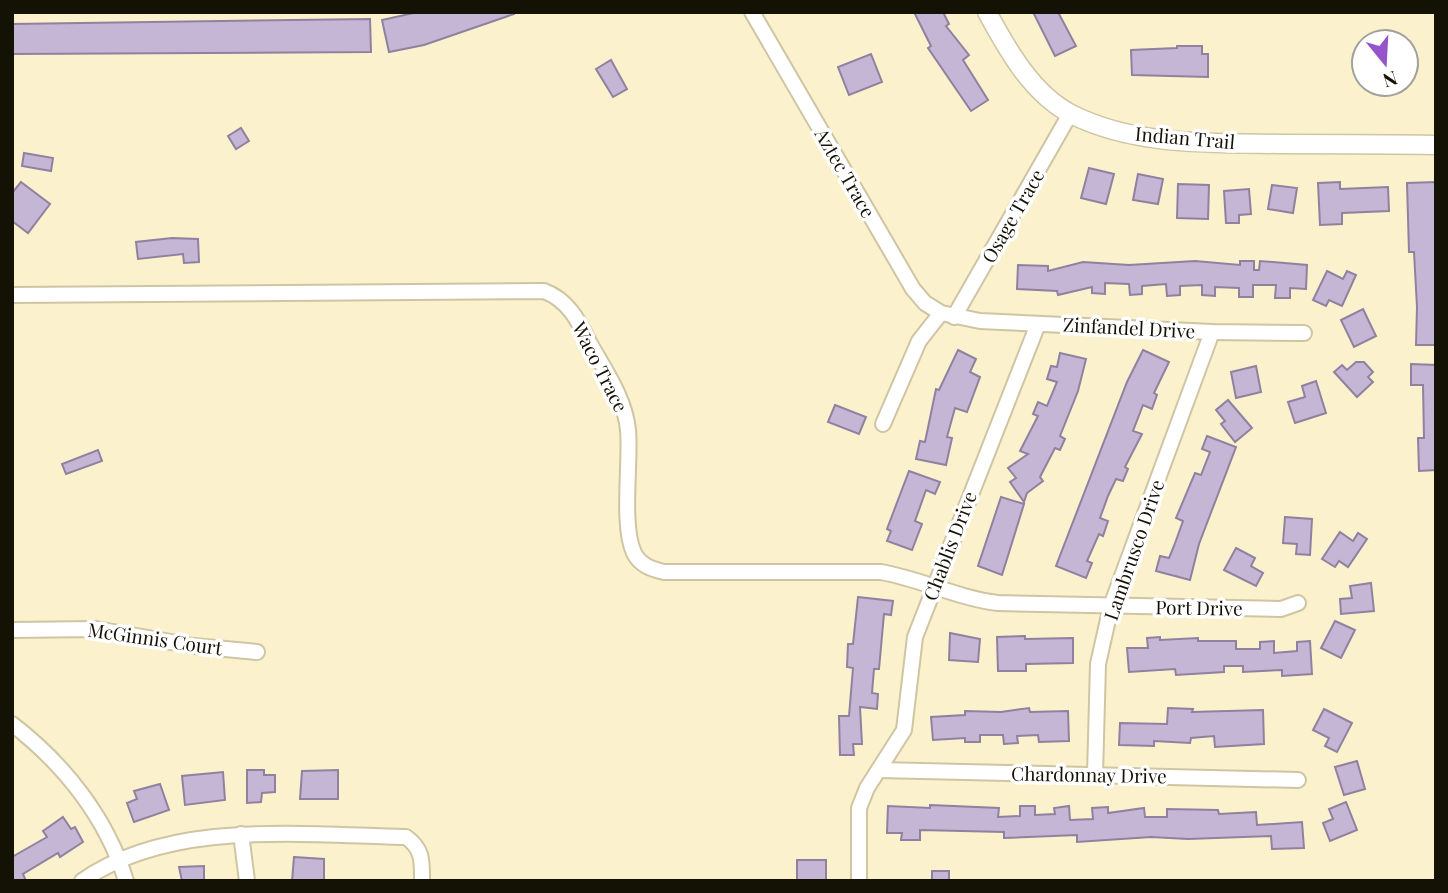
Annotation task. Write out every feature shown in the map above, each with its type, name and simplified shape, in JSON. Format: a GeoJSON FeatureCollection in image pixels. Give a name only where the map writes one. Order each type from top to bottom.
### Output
{"type":"FeatureCollection","features":[{"type":"Feature","properties":{"kind":"street","name":"Aztec Trace"},"geometry":{"type":"LineString","coordinates":[[752,12],[913,289],[925,303],[947,315]]}},
{"type":"Feature","properties":{"kind":"street","name":"Indian Trail"},"geometry":{"type":"LineString","coordinates":[[987,12],[1008,50],[1033,82],[1070,114],[1117,132],[1223,143],[1436,145]]}},
{"type":"Feature","properties":{"kind":"street","name":"Osage Trace"},"geometry":{"type":"LineString","coordinates":[[883,424],[919,341],[947,315],[1070,114]]}},
{"type":"Feature","properties":{"kind":"street","name":"Waco Trace"},"geometry":{"type":"LineString","coordinates":[[12,295],[544,291],[566,304],[620,398],[628,429],[629,534],[639,562],[664,572],[881,572],[905,576],[934,587]]}},
{"type":"Feature","properties":{"kind":"street","name":"Zinfandel Drive"},"geometry":{"type":"LineString","coordinates":[[947,315],[1038,324],[1212,332],[1304,333]]}},
{"type":"Feature","properties":{"kind":"street","name":"Chablis Drive"},"geometry":{"type":"LineString","coordinates":[[859,881],[859,808],[904,730],[915,636],[1038,324]]}},
{"type":"Feature","properties":{"kind":"street","name":"Lambrusco Drive"},"geometry":{"type":"LineString","coordinates":[[1095,775],[1098,664],[1111,606],[1212,332]]}},
{"type":"Feature","properties":{"kind":"street","name":"Port Drive"},"geometry":{"type":"LineString","coordinates":[[934,587],[972,600],[998,603],[1281,609],[1298,603]]}},
{"type":"Feature","properties":{"kind":"street","name":"McGinnis Court"},"geometry":{"type":"LineString","coordinates":[[12,629],[96,629],[194,646],[257,652]]}},
{"type":"Feature","properties":{"kind":"street"},"geometry":{"type":"LineString","coordinates":[[12,724],[43,748],[88,800],[121,862],[126,881]]}},
{"type":"Feature","properties":{"kind":"street","name":"Chardonnay Drive"},"geometry":{"type":"LineString","coordinates":[[879,770],[1298,780]]}},
{"type":"Feature","properties":{"kind":"street"},"geometry":{"type":"LineString","coordinates":[[240,834],[247,881]]}},
{"type":"Feature","properties":{"kind":"street"},"geometry":{"type":"LineString","coordinates":[[82,881],[153,848],[240,834],[407,837],[418,845],[422,859],[422,881]]}},
{"type":"Feature","properties":{"kind":"building"},"geometry":{"type":"Polygon","coordinates":[[[418,12],[514,14],[424,45],[389,52],[382,20],[418,12]]]}},
{"type":"Feature","properties":{"kind":"building"},"geometry":{"type":"Polygon","coordinates":[[[914,12],[943,12],[949,24],[946,26],[969,55],[963,60],[988,100],[971,111],[928,48],[931,46],[914,12]]]}},
{"type":"Feature","properties":{"kind":"building"},"geometry":{"type":"Polygon","coordinates":[[[1033,12],[1058,12],[1076,46],[1055,56],[1033,12]]]}},
{"type":"Feature","properties":{"kind":"building"},"geometry":{"type":"Polygon","coordinates":[[[370,19],[371,52],[12,54],[12,24],[370,19]]]}},
{"type":"Feature","properties":{"kind":"building"},"geometry":{"type":"Polygon","coordinates":[[[1202,46],[1202,54],[1208,54],[1208,77],[1132,75],[1131,50],[1202,46]]]}},
{"type":"Feature","properties":{"kind":"building"},"geometry":{"type":"Polygon","coordinates":[[[871,54],[882,82],[849,95],[838,67],[871,54]]]}},
{"type":"Feature","properties":{"kind":"building"},"geometry":{"type":"Polygon","coordinates":[[[611,60],[627,89],[613,97],[596,69],[611,60]]]}},
{"type":"Feature","properties":{"kind":"building"},"geometry":{"type":"Polygon","coordinates":[[[241,128],[249,141],[236,149],[228,136],[241,128]]]}},
{"type":"Feature","properties":{"kind":"building"},"geometry":{"type":"Polygon","coordinates":[[[24,153],[53,158],[51,171],[22,166],[24,153]]]}},
{"type":"Feature","properties":{"kind":"building"},"geometry":{"type":"Polygon","coordinates":[[[1089,168],[1114,174],[1106,204],[1081,198],[1089,168]]]}},
{"type":"Feature","properties":{"kind":"building"},"geometry":{"type":"Polygon","coordinates":[[[1138,174],[1163,179],[1158,204],[1133,200],[1138,174]]]}},
{"type":"Feature","properties":{"kind":"building"},"geometry":{"type":"Polygon","coordinates":[[[21,182],[50,204],[28,233],[12,221],[12,193],[21,182]]]}},
{"type":"Feature","properties":{"kind":"building"},"geometry":{"type":"Polygon","coordinates":[[[1340,182],[1340,189],[1388,187],[1389,211],[1342,213],[1342,224],[1320,225],[1318,183],[1340,182]]]}},
{"type":"Feature","properties":{"kind":"building"},"geometry":{"type":"Polygon","coordinates":[[[1436,182],[1435,345],[1416,345],[1414,252],[1409,252],[1407,183],[1436,182]]]}},
{"type":"Feature","properties":{"kind":"building"},"geometry":{"type":"Polygon","coordinates":[[[1178,184],[1209,185],[1208,219],[1177,218],[1178,184]]]}},
{"type":"Feature","properties":{"kind":"building"},"geometry":{"type":"Polygon","coordinates":[[[1272,185],[1297,188],[1293,213],[1268,209],[1272,185]]]}},
{"type":"Feature","properties":{"kind":"building"},"geometry":{"type":"Polygon","coordinates":[[[1249,189],[1251,214],[1239,215],[1239,223],[1226,223],[1224,191],[1249,189]]]}},
{"type":"Feature","properties":{"kind":"building"},"geometry":{"type":"Polygon","coordinates":[[[172,238],[198,239],[199,262],[184,263],[183,254],[138,259],[136,242],[172,238]]]}},
{"type":"Feature","properties":{"kind":"building"},"geometry":{"type":"Polygon","coordinates":[[[1195,261],[1240,265],[1240,261],[1254,261],[1254,270],[1259,270],[1260,261],[1307,265],[1306,289],[1290,288],[1290,298],[1275,298],[1276,285],[1253,285],[1253,297],[1239,297],[1239,288],[1215,287],[1215,296],[1202,295],[1202,285],[1180,286],[1180,295],[1167,296],[1166,284],[1142,286],[1142,294],[1130,295],[1129,284],[1105,283],[1105,294],[1092,293],[1092,287],[1058,295],[1057,291],[1017,289],[1018,265],[1048,266],[1048,271],[1083,262],[1129,265],[1195,261]]]}},
{"type":"Feature","properties":{"kind":"building"},"geometry":{"type":"Polygon","coordinates":[[[1327,271],[1343,279],[1347,271],[1356,275],[1342,306],[1329,300],[1326,306],[1313,300],[1327,271]]]}},
{"type":"Feature","properties":{"kind":"building"},"geometry":{"type":"Polygon","coordinates":[[[1363,309],[1376,336],[1354,347],[1341,320],[1363,309]]]}},
{"type":"Feature","properties":{"kind":"building"},"geometry":{"type":"Polygon","coordinates":[[[958,350],[976,359],[970,372],[980,377],[967,412],[955,408],[947,437],[952,438],[946,465],[916,459],[920,441],[925,442],[936,389],[939,390],[958,350]]]}},
{"type":"Feature","properties":{"kind":"building"},"geometry":{"type":"Polygon","coordinates":[[[1143,350],[1169,362],[1154,393],[1157,395],[1152,409],[1143,405],[1133,431],[1142,434],[1125,467],[1128,469],[1123,481],[1116,479],[1108,496],[1100,518],[1108,521],[1103,536],[1099,534],[1087,561],[1092,563],[1086,578],[1056,566],[1127,382],[1143,350]]]}},
{"type":"Feature","properties":{"kind":"building"},"geometry":{"type":"Polygon","coordinates":[[[1060,353],[1086,359],[1078,391],[1060,436],[1065,439],[1060,450],[1055,448],[1040,477],[1043,481],[1027,493],[1024,502],[1010,482],[1016,478],[1008,468],[1028,454],[1020,451],[1038,416],[1033,414],[1038,402],[1047,406],[1057,382],[1047,379],[1051,366],[1057,367],[1060,353]]]}},
{"type":"Feature","properties":{"kind":"building"},"geometry":{"type":"Polygon","coordinates":[[[1356,362],[1364,362],[1373,372],[1368,377],[1373,382],[1357,397],[1334,372],[1342,365],[1347,370],[1356,362]]]}},
{"type":"Feature","properties":{"kind":"building"},"geometry":{"type":"Polygon","coordinates":[[[1411,364],[1436,365],[1436,470],[1419,471],[1418,438],[1424,438],[1423,385],[1411,385],[1411,364]]]}},
{"type":"Feature","properties":{"kind":"building"},"geometry":{"type":"Polygon","coordinates":[[[1256,366],[1261,392],[1236,398],[1231,372],[1256,366]]]}},
{"type":"Feature","properties":{"kind":"building"},"geometry":{"type":"Polygon","coordinates":[[[1316,381],[1326,413],[1295,423],[1288,402],[1305,397],[1302,386],[1316,381]]]}},
{"type":"Feature","properties":{"kind":"building"},"geometry":{"type":"Polygon","coordinates":[[[1228,400],[1252,428],[1235,442],[1221,424],[1225,421],[1216,410],[1228,400]]]}},
{"type":"Feature","properties":{"kind":"building"},"geometry":{"type":"Polygon","coordinates":[[[835,405],[866,417],[859,434],[828,422],[835,405]]]}},
{"type":"Feature","properties":{"kind":"building"},"geometry":{"type":"Polygon","coordinates":[[[1207,436],[1236,447],[1199,544],[1190,580],[1156,571],[1160,556],[1169,558],[1183,521],[1176,518],[1195,473],[1201,475],[1210,452],[1202,449],[1207,436]]]}},
{"type":"Feature","properties":{"kind":"building"},"geometry":{"type":"Polygon","coordinates":[[[98,450],[102,461],[66,474],[62,464],[98,450]]]}},
{"type":"Feature","properties":{"kind":"building"},"geometry":{"type":"Polygon","coordinates":[[[909,471],[940,482],[935,494],[926,490],[915,521],[922,524],[912,550],[887,541],[891,531],[887,529],[909,471]]]}},
{"type":"Feature","properties":{"kind":"building"},"geometry":{"type":"Polygon","coordinates":[[[1001,497],[1024,504],[1002,575],[978,566],[1001,497]]]}},
{"type":"Feature","properties":{"kind":"building"},"geometry":{"type":"Polygon","coordinates":[[[1285,517],[1312,519],[1310,555],[1296,554],[1297,544],[1283,543],[1285,517]]]}},
{"type":"Feature","properties":{"kind":"building"},"geometry":{"type":"Polygon","coordinates":[[[1340,532],[1353,541],[1358,533],[1367,539],[1348,567],[1339,561],[1335,567],[1322,559],[1340,532]]]}},
{"type":"Feature","properties":{"kind":"building"},"geometry":{"type":"Polygon","coordinates":[[[1236,548],[1255,558],[1251,566],[1263,573],[1256,586],[1224,570],[1236,548]]]}},
{"type":"Feature","properties":{"kind":"building"},"geometry":{"type":"Polygon","coordinates":[[[1371,583],[1374,611],[1341,614],[1340,599],[1352,598],[1350,586],[1371,583]]]}},
{"type":"Feature","properties":{"kind":"building"},"geometry":{"type":"Polygon","coordinates":[[[858,597],[893,601],[891,615],[884,614],[879,669],[874,669],[872,693],[878,694],[877,709],[860,707],[862,744],[853,744],[854,755],[840,755],[839,716],[849,716],[853,668],[847,667],[848,644],[853,644],[858,597]]]}},
{"type":"Feature","properties":{"kind":"building"},"geometry":{"type":"Polygon","coordinates":[[[1335,621],[1355,630],[1341,658],[1321,648],[1335,621]]]}},
{"type":"Feature","properties":{"kind":"building"},"geometry":{"type":"Polygon","coordinates":[[[950,633],[980,639],[978,662],[949,660],[950,633]]]}},
{"type":"Feature","properties":{"kind":"building"},"geometry":{"type":"Polygon","coordinates":[[[1025,636],[1025,639],[1073,638],[1073,663],[1026,664],[1026,671],[998,671],[997,637],[1025,636]]]}},
{"type":"Feature","properties":{"kind":"building"},"geometry":{"type":"Polygon","coordinates":[[[1160,637],[1160,640],[1198,638],[1198,641],[1236,641],[1236,649],[1260,649],[1260,642],[1274,641],[1274,653],[1297,651],[1297,642],[1310,641],[1312,674],[1282,676],[1282,670],[1243,672],[1243,666],[1224,666],[1224,672],[1176,675],[1175,669],[1129,672],[1127,648],[1148,648],[1147,638],[1160,637]]]}},
{"type":"Feature","properties":{"kind":"building"},"geometry":{"type":"Polygon","coordinates":[[[1029,708],[1030,712],[1068,711],[1069,741],[1039,742],[1038,735],[1017,736],[1018,743],[1004,744],[1003,735],[980,735],[980,742],[965,742],[965,738],[933,740],[931,717],[965,715],[965,711],[1001,712],[1029,708]]]}},
{"type":"Feature","properties":{"kind":"building"},"geometry":{"type":"Polygon","coordinates":[[[1168,708],[1193,709],[1192,712],[1263,710],[1264,744],[1215,747],[1214,736],[1191,738],[1190,743],[1154,741],[1154,746],[1119,745],[1120,723],[1167,724],[1168,708]]]}},
{"type":"Feature","properties":{"kind":"building"},"geometry":{"type":"Polygon","coordinates":[[[1324,709],[1352,723],[1337,752],[1325,746],[1329,738],[1313,730],[1324,709]]]}},
{"type":"Feature","properties":{"kind":"building"},"geometry":{"type":"Polygon","coordinates":[[[1357,761],[1365,789],[1344,795],[1335,767],[1357,761]]]}},
{"type":"Feature","properties":{"kind":"building"},"geometry":{"type":"Polygon","coordinates":[[[247,770],[264,770],[264,775],[275,775],[275,792],[262,793],[261,802],[247,803],[247,770]]]}},
{"type":"Feature","properties":{"kind":"building"},"geometry":{"type":"Polygon","coordinates":[[[338,770],[338,799],[300,799],[302,771],[338,770]]]}},
{"type":"Feature","properties":{"kind":"building"},"geometry":{"type":"Polygon","coordinates":[[[223,772],[225,800],[185,805],[182,776],[223,772]]]}},
{"type":"Feature","properties":{"kind":"building"},"geometry":{"type":"Polygon","coordinates":[[[160,784],[169,810],[134,822],[127,803],[137,799],[134,791],[160,784]]]}},
{"type":"Feature","properties":{"kind":"building"},"geometry":{"type":"Polygon","coordinates":[[[1346,802],[1357,830],[1330,841],[1323,823],[1333,819],[1329,809],[1346,802]]]}},
{"type":"Feature","properties":{"kind":"building"},"geometry":{"type":"Polygon","coordinates":[[[930,805],[999,808],[998,817],[1020,816],[1020,806],[1035,806],[1035,815],[1055,814],[1054,808],[1069,806],[1070,820],[1093,819],[1092,808],[1108,807],[1108,813],[1144,808],[1145,817],[1167,817],[1167,809],[1218,810],[1219,814],[1256,812],[1257,825],[1302,822],[1304,848],[1272,849],[1271,836],[1188,839],[1151,837],[1077,842],[1077,835],[1004,838],[1004,832],[920,830],[920,840],[901,840],[902,833],[887,833],[888,806],[930,808],[930,805]]]}},
{"type":"Feature","properties":{"kind":"building"},"geometry":{"type":"Polygon","coordinates":[[[63,817],[71,829],[75,827],[83,842],[60,857],[58,853],[23,874],[26,881],[12,881],[12,857],[47,837],[43,831],[63,817]]]}},
{"type":"Feature","properties":{"kind":"building"},"geometry":{"type":"Polygon","coordinates":[[[294,857],[324,859],[324,881],[292,881],[294,857]]]}},
{"type":"Feature","properties":{"kind":"building"},"geometry":{"type":"Polygon","coordinates":[[[797,860],[826,860],[826,881],[797,881],[797,860]]]}},
{"type":"Feature","properties":{"kind":"building"},"geometry":{"type":"Polygon","coordinates":[[[204,866],[204,881],[182,881],[179,867],[204,866]]]}},
{"type":"Feature","properties":{"kind":"building"},"geometry":{"type":"Polygon","coordinates":[[[932,871],[949,871],[949,881],[932,881],[932,871]]]}}]}
